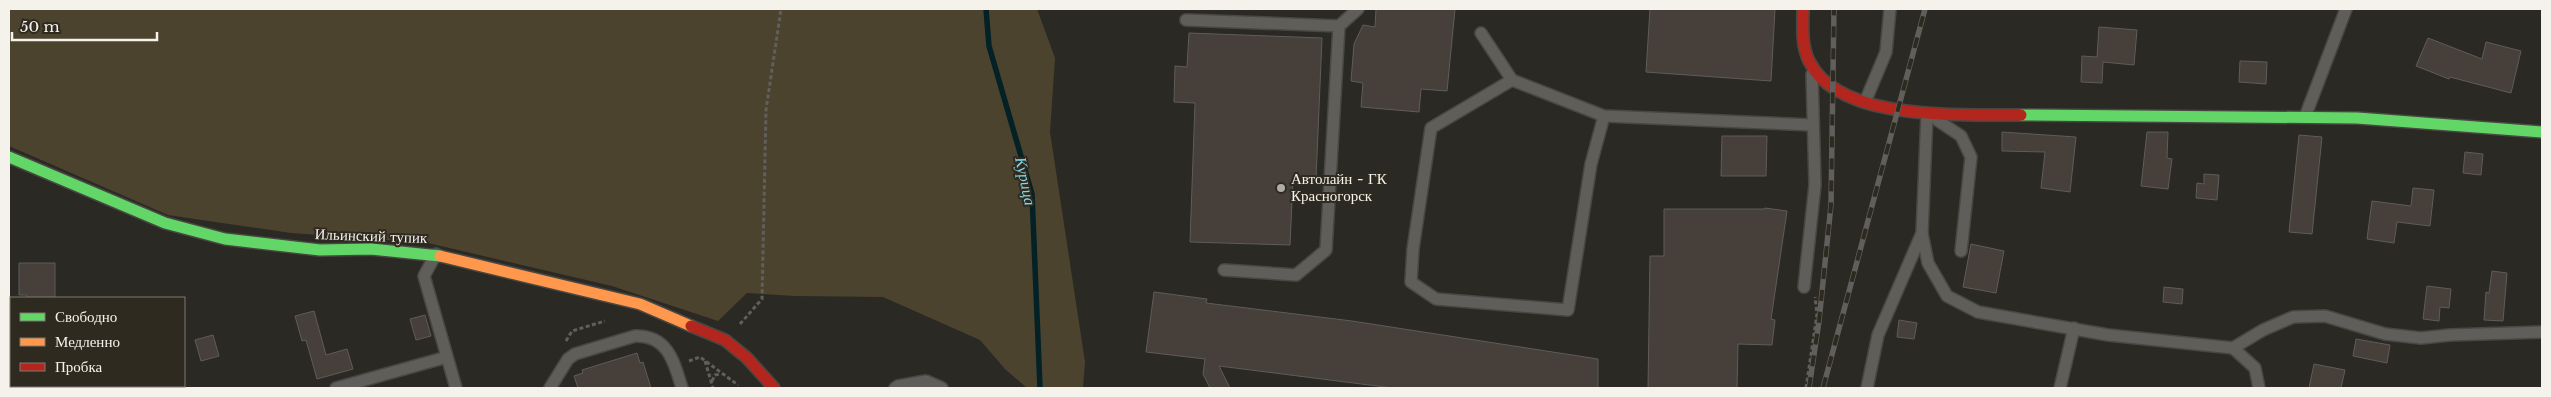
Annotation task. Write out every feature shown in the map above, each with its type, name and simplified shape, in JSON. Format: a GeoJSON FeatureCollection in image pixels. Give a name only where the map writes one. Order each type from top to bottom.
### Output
{"type":"FeatureCollection","features":[{"type":"Feature","properties":{"kind":"street"},"geometry":{"type":"LineString","coordinates":[[1803,9],[1803,40],[1812,70],[1820,81],[1832,91],[1865,102],[1927,114],[2357,118],[2542,132]]}},
{"type":"Feature","properties":{"kind":"street","name":"Ильинский тупик"},"geometry":{"type":"LineString","coordinates":[[9,157],[165,223],[225,239],[320,250],[371,249],[436,254],[473,265],[640,304],[725,340],[747,358],[774,388]]}},
{"type":"Feature","properties":{"kind":"lane"},"geometry":{"type":"LineString","coordinates":[[1186,20],[1339,26],[1358,9]]}},
{"type":"Feature","properties":{"kind":"lane"},"geometry":{"type":"LineString","coordinates":[[1865,102],[1886,52],[1890,9]]}},
{"type":"Feature","properties":{"kind":"lane"},"geometry":{"type":"LineString","coordinates":[[2305,117],[2346,9]]}},
{"type":"Feature","properties":{"kind":"lane"},"geometry":{"type":"LineString","coordinates":[[1224,270],[1296,275],[1326,250],[1339,26]]}},
{"type":"Feature","properties":{"kind":"lane"},"geometry":{"type":"LineString","coordinates":[[1481,33],[1512,80],[1604,116],[1813,125]]}},
{"type":"Feature","properties":{"kind":"lane"},"geometry":{"type":"LineString","coordinates":[[1804,287],[1815,185],[1812,70]]}},
{"type":"Feature","properties":{"kind":"lane"},"geometry":{"type":"LineString","coordinates":[[1512,80],[1431,128],[1413,249],[1411,282],[1436,299],[1568,310],[1591,164],[1604,116]]}},
{"type":"Feature","properties":{"kind":"lane"},"geometry":{"type":"LineString","coordinates":[[1927,114],[1922,233],[1928,263],[1947,296],[1978,312],[2143,340],[2232,348],[2263,330],[2293,317],[2325,316],[2385,334],[2421,338],[2450,335],[2542,332]]}},
{"type":"Feature","properties":{"kind":"lane"},"geometry":{"type":"LineString","coordinates":[[1927,114],[1961,136],[1971,156],[1961,251]]}},
{"type":"Feature","properties":{"kind":"lane"},"geometry":{"type":"LineString","coordinates":[[1867,388],[1878,336],[1922,233]]}},
{"type":"Feature","properties":{"kind":"lane"},"geometry":{"type":"LineString","coordinates":[[436,254],[424,276],[456,388]]}},
{"type":"Feature","properties":{"kind":"lane"},"geometry":{"type":"LineString","coordinates":[[2060,388],[2074,328]]}},
{"type":"Feature","properties":{"kind":"lane"},"geometry":{"type":"LineString","coordinates":[[550,388],[568,359],[575,354],[635,336],[651,338],[660,342],[668,350],[682,388]]}},
{"type":"Feature","properties":{"kind":"lane"},"geometry":{"type":"LineString","coordinates":[[2232,348],[2255,368],[2259,388]]}},
{"type":"Feature","properties":{"kind":"lane"},"geometry":{"type":"LineString","coordinates":[[336,388],[447,357]]}},
{"type":"Feature","properties":{"kind":"lane"},"geometry":{"type":"LineString","coordinates":[[895,388],[926,381],[942,388]]}},
{"type":"Feature","properties":{"kind":"path"},"geometry":{"type":"LineString","coordinates":[[725,340],[762,299],[766,110],[781,9]]}},
{"type":"Feature","properties":{"kind":"path"},"geometry":{"type":"LineString","coordinates":[[1804,287],[1814,290],[1817,314],[1806,388]]}},
{"type":"Feature","properties":{"kind":"path"},"geometry":{"type":"LineString","coordinates":[[675,365],[700,357],[743,388]]}},
{"type":"Feature","properties":{"kind":"path"},"geometry":{"type":"LineString","coordinates":[[705,361],[713,387]]}},
{"type":"Feature","properties":{"kind":"path"},"geometry":{"type":"LineString","coordinates":[[713,387],[712,378],[715,375],[719,374],[728,377]]}},
{"type":"Feature","properties":{"kind":"shaded area"},"geometry":{"type":"Polygon","coordinates":[[[9,9],[1037,9],[1055,58],[1050,132],[1085,362],[1083,388],[1027,388],[1005,369],[980,340],[883,297],[795,296],[747,293],[718,321],[612,286],[428,243],[291,233],[168,215],[9,146],[9,9]]]}},
{"type":"Feature","properties":{"kind":"building"},"geometry":{"type":"Polygon","coordinates":[[[1376,9],[1455,9],[1447,91],[1421,89],[1419,112],[1361,107],[1363,83],[1351,81],[1354,44],[1363,25],[1375,27],[1376,9]]]}},
{"type":"Feature","properties":{"kind":"building"},"geometry":{"type":"Polygon","coordinates":[[[1650,9],[1775,9],[1771,81],[1646,72],[1650,9]]]}},
{"type":"Feature","properties":{"kind":"building"},"geometry":{"type":"Polygon","coordinates":[[[2099,27],[2137,30],[2134,65],[2103,62],[2102,83],[2081,82],[2082,56],[2097,57],[2099,27]]]}},
{"type":"Feature","properties":{"kind":"building"},"geometry":{"type":"Polygon","coordinates":[[[1189,33],[1322,38],[1316,179],[1293,178],[1290,245],[1190,242],[1195,103],[1174,102],[1175,66],[1187,67],[1189,33]]]}},
{"type":"Feature","properties":{"kind":"building"},"geometry":{"type":"Polygon","coordinates":[[[2428,38],[2482,59],[2486,42],[2521,51],[2511,93],[2450,77],[2449,79],[2416,66],[2428,38]]]}},
{"type":"Feature","properties":{"kind":"building"},"geometry":{"type":"Polygon","coordinates":[[[2240,61],[2267,62],[2266,84],[2239,82],[2240,61]]]}},
{"type":"Feature","properties":{"kind":"building"},"geometry":{"type":"Polygon","coordinates":[[[2002,132],[2076,137],[2070,192],[2041,188],[2045,152],[2002,151],[2002,132]]]}},
{"type":"Feature","properties":{"kind":"building"},"geometry":{"type":"Polygon","coordinates":[[[2147,132],[2168,132],[2167,158],[2172,159],[2168,189],[2141,186],[2147,132]]]}},
{"type":"Feature","properties":{"kind":"building"},"geometry":{"type":"Polygon","coordinates":[[[2299,135],[2322,137],[2312,234],[2289,232],[2299,135]]]}},
{"type":"Feature","properties":{"kind":"building"},"geometry":{"type":"Polygon","coordinates":[[[1722,136],[1767,136],[1766,176],[1721,176],[1722,136]]]}},
{"type":"Feature","properties":{"kind":"building"},"geometry":{"type":"Polygon","coordinates":[[[2465,152],[2483,154],[2481,175],[2463,173],[2465,152]]]}},
{"type":"Feature","properties":{"kind":"building"},"geometry":{"type":"Polygon","coordinates":[[[2204,174],[2219,175],[2217,200],[2196,198],[2197,183],[2204,184],[2204,174]]]}},
{"type":"Feature","properties":{"kind":"building"},"geometry":{"type":"Polygon","coordinates":[[[2413,188],[2434,190],[2430,226],[2397,222],[2394,243],[2367,239],[2372,201],[2411,206],[2413,188]]]}},
{"type":"Feature","properties":{"kind":"building"},"geometry":{"type":"Polygon","coordinates":[[[1765,208],[1787,211],[1771,319],[1775,320],[1772,345],[1738,344],[1737,388],[1648,388],[1650,256],[1664,256],[1664,209],[1765,208]]]}},
{"type":"Feature","properties":{"kind":"building"},"geometry":{"type":"Polygon","coordinates":[[[1971,244],[2004,251],[1996,293],[1963,287],[1971,244]]]}},
{"type":"Feature","properties":{"kind":"building"},"geometry":{"type":"Polygon","coordinates":[[[19,263],[55,263],[55,297],[27,297],[27,295],[19,295],[19,263]]]}},
{"type":"Feature","properties":{"kind":"building"},"geometry":{"type":"Polygon","coordinates":[[[2492,271],[2507,273],[2503,321],[2484,320],[2486,292],[2489,293],[2492,271]]]}},
{"type":"Feature","properties":{"kind":"building"},"geometry":{"type":"Polygon","coordinates":[[[2427,286],[2451,289],[2449,308],[2440,307],[2439,321],[2423,319],[2427,286]]]}},
{"type":"Feature","properties":{"kind":"building"},"geometry":{"type":"Polygon","coordinates":[[[2164,287],[2183,289],[2182,304],[2163,302],[2164,287]]]}},
{"type":"Feature","properties":{"kind":"building"},"geometry":{"type":"Polygon","coordinates":[[[1154,292],[1207,299],[1206,303],[1352,321],[1598,359],[1598,388],[1393,388],[1219,366],[1230,388],[1210,388],[1203,374],[1205,359],[1146,352],[1154,292]]]}},
{"type":"Feature","properties":{"kind":"building"},"geometry":{"type":"Polygon","coordinates":[[[314,311],[326,355],[347,349],[353,369],[317,379],[306,340],[302,341],[295,316],[314,311]]]}},
{"type":"Feature","properties":{"kind":"building"},"geometry":{"type":"Polygon","coordinates":[[[425,315],[431,336],[416,340],[410,319],[425,315]]]}},
{"type":"Feature","properties":{"kind":"building"},"geometry":{"type":"Polygon","coordinates":[[[1899,320],[1917,323],[1914,339],[1897,337],[1899,320]]]}},
{"type":"Feature","properties":{"kind":"building"},"geometry":{"type":"Polygon","coordinates":[[[213,335],[219,356],[201,361],[195,340],[213,335]]]}},
{"type":"Feature","properties":{"kind":"building"},"geometry":{"type":"Polygon","coordinates":[[[2356,339],[2390,345],[2387,363],[2353,356],[2356,339]]]}},
{"type":"Feature","properties":{"kind":"building"},"geometry":{"type":"Polygon","coordinates":[[[637,353],[640,363],[643,362],[651,388],[578,388],[574,376],[583,373],[582,370],[637,353]]]}},
{"type":"Feature","properties":{"kind":"building"},"geometry":{"type":"Polygon","coordinates":[[[2314,364],[2345,370],[2341,388],[2309,388],[2314,364]]]}},
{"type":"Feature","properties":{"kind":"waterway","name":"Курица"},"geometry":{"type":"LineString","coordinates":[[986,9],[989,46],[1032,194],[1040,388]]}},
{"type":"Feature","properties":{"kind":"railway"},"geometry":{"type":"LineString","coordinates":[[1809,388],[1819,321],[1831,205],[1834,9]]}},
{"type":"Feature","properties":{"kind":"railway"},"geometry":{"type":"LineString","coordinates":[[1823,388],[1925,9]]}},
{"type":"Feature","properties":{"kind":"traffic: fast"},"geometry":{"type":"LineString","coordinates":[[2021,115],[2357,118],[2542,132]]}},
{"type":"Feature","properties":{"kind":"traffic: fast"},"geometry":{"type":"LineString","coordinates":[[9,157],[165,223],[225,239],[320,250],[371,249],[440,256]]}},
{"type":"Feature","properties":{"kind":"traffic: slow"},"geometry":{"type":"LineString","coordinates":[[440,256],[640,304],[691,326]]}},
{"type":"Feature","properties":{"kind":"traffic: jam"},"geometry":{"type":"LineString","coordinates":[[1803,9],[1804,42],[1809,61],[1824,81],[1847,95],[1874,105],[1904,111],[1936,114],[2021,115]]}},
{"type":"Feature","properties":{"kind":"traffic: jam"},"geometry":{"type":"LineString","coordinates":[[691,326],[725,340],[747,358],[774,388]]}},
{"type":"Feature","properties":{"kind":"place","name":"Автолайн - ГК Красногорск"},"geometry":{"type":"Point","coordinates":[1281,188]}}]}
